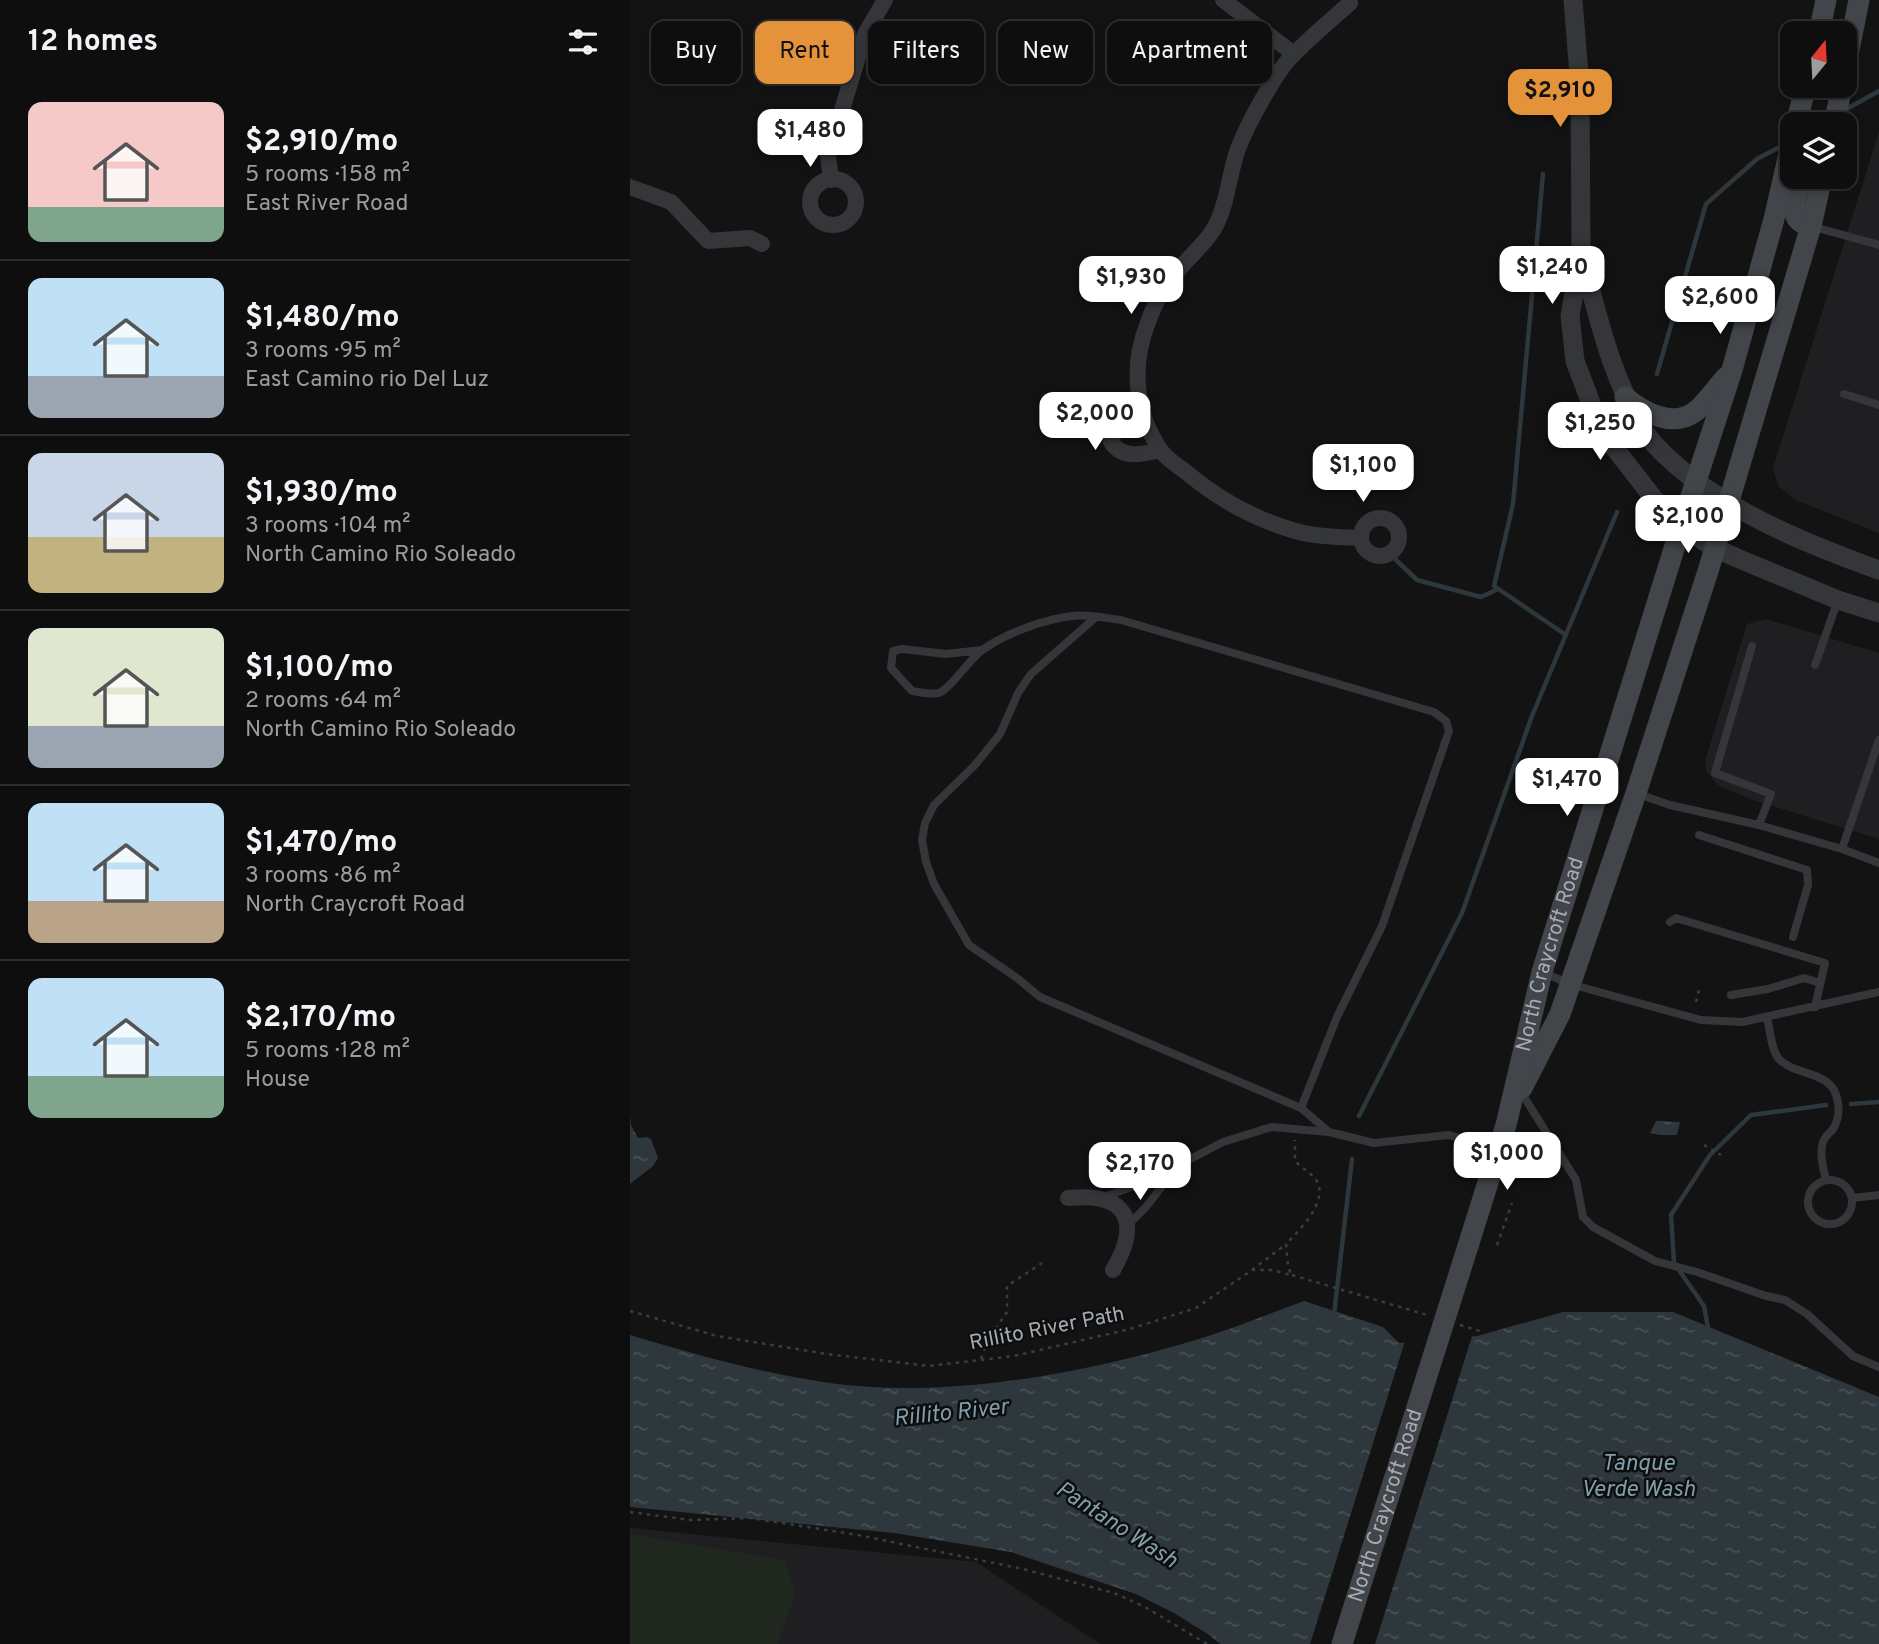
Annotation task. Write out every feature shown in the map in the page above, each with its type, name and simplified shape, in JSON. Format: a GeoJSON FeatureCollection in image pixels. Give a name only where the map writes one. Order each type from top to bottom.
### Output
{"type":"FeatureCollection","features":[{"type":"Feature","properties":{"kind":"main road"},"geometry":{"type":"LineString","coordinates":[[1822,21],[1826,0]]}},
{"type":"Feature","properties":{"kind":"main road"},"geometry":{"type":"LineString","coordinates":[[1848,0],[1852,21]]}},
{"type":"Feature","properties":{"kind":"main road"},"geometry":{"type":"LineString","coordinates":[[1855,21],[1859,0]]}},
{"type":"Feature","properties":{"kind":"main road","name":"North Craycroft Road"},"geometry":{"type":"LineString","coordinates":[[1342,1644],[1506,1125],[1542,972],[1732,370],[1774,219],[1787,189]]}},
{"type":"Feature","properties":{"kind":"main road"},"geometry":{"type":"LineString","coordinates":[[1794,189],[1795,218],[1811,226]]}},
{"type":"Feature","properties":{"kind":"main road","name":"North Craycroft Road"},"geometry":{"type":"LineString","coordinates":[[1506,1125],[1560,1014],[1636,793],[1715,548],[1811,226],[1819,189]]}},
{"type":"Feature","properties":{"kind":"main road"},"geometry":{"type":"LineString","coordinates":[[1625,397],[1647,413],[1662,418],[1686,415],[1696,411],[1732,370]]}},
{"type":"Feature","properties":{"kind":"street"},"geometry":{"type":"LineString","coordinates":[[831,180],[828,156],[865,34],[885,0]]}},
{"type":"Feature","properties":{"kind":"street"},"geometry":{"type":"LineString","coordinates":[[1223,0],[1294,54]]}},
{"type":"Feature","properties":{"kind":"street"},"geometry":{"type":"LineString","coordinates":[[1573,0],[1580,87],[1581,252],[1570,316],[1575,361],[1602,432],[1655,500],[1682,528],[1715,548],[1838,600],[1879,613]]}},
{"type":"Feature","properties":{"kind":"street"},"geometry":{"type":"LineString","coordinates":[[1356,1],[1289,59],[1244,131],[1231,166],[1216,225],[1205,242],[1179,269],[1156,303],[1138,354],[1137,383],[1151,436],[1161,450],[1212,494],[1248,514],[1294,531],[1361,538]]}},
{"type":"Feature","properties":{"kind":"street"},"geometry":{"type":"LineString","coordinates":[[630,187],[671,202],[708,241],[750,238],[762,244]]}},
{"type":"Feature","properties":{"kind":"street"},"geometry":{"type":"LineString","coordinates":[[1581,252],[1603,336],[1625,397],[1649,438],[1697,483],[1727,503],[1843,557],[1879,570]]}},
{"type":"Feature","properties":{"kind":"street"},"geometry":{"type":"LineString","coordinates":[[1140,400],[1118,423],[1111,442],[1116,449],[1136,455],[1161,450]]}},
{"type":"Feature","properties":{"kind":"street"},"geometry":{"type":"LineString","coordinates":[[1068,1198],[1101,1198],[1116,1203],[1124,1212],[1128,1225],[1122,1255],[1114,1270]]}},
{"type":"Feature","properties":{"kind":"lane"},"geometry":{"type":"LineString","coordinates":[[1811,226],[1879,244]]}},
{"type":"Feature","properties":{"kind":"lane"},"geometry":{"type":"LineString","coordinates":[[1844,394],[1879,405]]}},
{"type":"Feature","properties":{"kind":"lane"},"geometry":{"type":"LineString","coordinates":[[1815,665],[1838,600]]}},
{"type":"Feature","properties":{"kind":"lane"},"geometry":{"type":"LineString","coordinates":[[982,650],[946,654],[902,649],[893,651],[891,668],[912,691],[938,693],[949,686],[961,669],[982,650],[1013,634],[1043,622],[1074,615],[1096,617],[1121,620],[1434,712],[1446,721],[1449,731],[1382,926],[1337,1017],[1301,1108]]}},
{"type":"Feature","properties":{"kind":"lane"},"geometry":{"type":"LineString","coordinates":[[1096,617],[1031,674],[1018,693],[1000,734],[975,765],[934,805],[925,823],[922,840],[934,884],[969,945],[1040,997],[1301,1108],[1329,1132]]}},
{"type":"Feature","properties":{"kind":"lane"},"geometry":{"type":"LineString","coordinates":[[1752,646],[1715,773],[1770,794],[1759,825]]}},
{"type":"Feature","properties":{"kind":"lane"},"geometry":{"type":"LineString","coordinates":[[1842,849],[1879,740]]}},
{"type":"Feature","properties":{"kind":"lane"},"geometry":{"type":"LineString","coordinates":[[1636,793],[1670,805],[1759,825],[1842,849],[1879,863]]}},
{"type":"Feature","properties":{"kind":"lane"},"geometry":{"type":"LineString","coordinates":[[1699,835],[1807,870],[1808,885],[1793,937]]}},
{"type":"Feature","properties":{"kind":"lane"},"geometry":{"type":"LineString","coordinates":[[1670,922],[1676,918],[1825,963],[1815,1007]]}},
{"type":"Feature","properties":{"kind":"lane"},"geometry":{"type":"LineString","coordinates":[[1542,972],[1570,984],[1692,1019],[1742,1022],[1879,992]]}},
{"type":"Feature","properties":{"kind":"lane"},"geometry":{"type":"LineString","coordinates":[[1731,995],[1768,989],[1804,978],[1820,983]]}},
{"type":"Feature","properties":{"kind":"lane"},"geometry":{"type":"LineString","coordinates":[[1767,1017],[1779,1060],[1830,1084],[1834,1091],[1839,1107],[1834,1127],[1823,1141],[1822,1162],[1826,1180]]}},
{"type":"Feature","properties":{"kind":"lane"},"geometry":{"type":"LineString","coordinates":[[1521,1092],[1576,1180],[1583,1217],[1593,1227],[1655,1261],[1785,1300],[1807,1314],[1853,1356],[1879,1367]]}},
{"type":"Feature","properties":{"kind":"lane"},"geometry":{"type":"LineString","coordinates":[[1101,1198],[1118,1194],[1246,1133],[1271,1127],[1329,1132],[1374,1143],[1449,1135],[1498,1149]]}},
{"type":"Feature","properties":{"kind":"lane"},"geometry":{"type":"LineString","coordinates":[[1128,1225],[1179,1165]]}},
{"type":"Feature","properties":{"kind":"lane"},"geometry":{"type":"LineString","coordinates":[[1826,1180],[1840,1182],[1846,1186],[1852,1198],[1850,1211],[1841,1221],[1833,1224],[1819,1220],[1809,1209],[1808,1201],[1814,1187],[1826,1180]]}},
{"type":"Feature","properties":{"kind":"lane"},"geometry":{"type":"LineString","coordinates":[[1852,1198],[1879,1195]]}},
{"type":"Feature","properties":{"kind":"path"},"geometry":{"type":"LineString","coordinates":[[1696,1002],[1700,986]]}},
{"type":"Feature","properties":{"kind":"path","name":"Rillito River Path"},"geometry":{"type":"LineString","coordinates":[[630,1311],[717,1336],[827,1354],[929,1366],[1014,1356],[1130,1329],[1196,1308],[1252,1270],[1286,1244],[1304,1226],[1320,1194],[1316,1179],[1295,1161],[1293,1154],[1297,1129]]}},
{"type":"Feature","properties":{"kind":"path"},"geometry":{"type":"LineString","coordinates":[[1704,1145],[1721,1154]]}},
{"type":"Feature","properties":{"kind":"path"},"geometry":{"type":"LineString","coordinates":[[1497,1245],[1512,1203]]}},
{"type":"Feature","properties":{"kind":"path"},"geometry":{"type":"LineString","coordinates":[[1286,1244],[1288,1265],[1294,1276]]}},
{"type":"Feature","properties":{"kind":"path"},"geometry":{"type":"LineString","coordinates":[[980,1360],[987,1341],[1007,1312],[1007,1286],[1042,1263]]}},
{"type":"Feature","properties":{"kind":"path"},"geometry":{"type":"LineString","coordinates":[[1252,1270],[1272,1270],[1387,1303]]}},
{"type":"Feature","properties":{"kind":"path"},"geometry":{"type":"LineString","coordinates":[[630,1512],[690,1520],[750,1518],[858,1535],[1023,1569],[1114,1593],[1155,1612],[1207,1644]]}},
{"type":"Feature","properties":{"kind":"shaded area"},"geometry":{"type":"Polygon","coordinates":[[[1879,132],[1879,533],[1796,500],[1778,486],[1773,468],[1879,132]]]}},
{"type":"Feature","properties":{"kind":"shaded area"},"geometry":{"type":"Polygon","coordinates":[[[1766,619],[1879,653],[1879,839],[1750,799],[1718,785],[1707,772],[1705,761],[1747,624],[1766,619]]]}},
{"type":"Feature","properties":{"kind":"shaded area"},"geometry":{"type":"Polygon","coordinates":[[[630,1528],[976,1562],[1100,1644],[630,1644],[630,1528]]]}},
{"type":"Feature","properties":{"kind":"shaded area"},"geometry":{"type":"Polygon","coordinates":[[[630,1534],[784,1560],[796,1592],[778,1644],[630,1644],[630,1534]]]}},
{"type":"Feature","properties":{"kind":"water"},"geometry":{"type":"Polygon","coordinates":[[[630,1115],[631,1125],[638,1138],[651,1139],[658,1158],[653,1166],[630,1184],[630,1115]]]}},
{"type":"Feature","properties":{"kind":"water"},"geometry":{"type":"Polygon","coordinates":[[[1656,1121],[1680,1122],[1677,1135],[1650,1133],[1656,1121]]]}},
{"type":"Feature","properties":{"kind":"water"},"geometry":{"type":"Polygon","coordinates":[[[1304,1301],[1383,1327],[1399,1343],[1477,1336],[1563,1312],[1673,1312],[1879,1397],[1879,1644],[1220,1644],[1174,1613],[1136,1594],[1011,1552],[894,1533],[630,1507],[630,1335],[732,1364],[811,1380],[880,1388],[924,1388],[1014,1380],[1104,1364],[1204,1338],[1304,1301]]]}},
{"type":"Feature","properties":{"kind":"pier"},"geometry":{"type":"Polygon","coordinates":[[[1473,1333],[1375,1644],[1310,1644],[1406,1338],[1473,1333]]]}},
{"type":"Feature","properties":{"kind":"waterway"},"geometry":{"type":"LineString","coordinates":[[1843,111],[1879,91]]}},
{"type":"Feature","properties":{"kind":"waterway"},"geometry":{"type":"LineString","coordinates":[[1657,374],[1706,204],[1757,159],[1780,147]]}},
{"type":"Feature","properties":{"kind":"waterway"},"geometry":{"type":"LineString","coordinates":[[1543,174],[1513,504],[1494,586],[1566,635]]}},
{"type":"Feature","properties":{"kind":"waterway"},"geometry":{"type":"LineString","coordinates":[[1359,1116],[1462,913],[1532,716],[1617,512]]}},
{"type":"Feature","properties":{"kind":"waterway"},"geometry":{"type":"LineString","coordinates":[[1394,558],[1417,580],[1481,597],[1498,589]]}},
{"type":"Feature","properties":{"kind":"waterway"},"geometry":{"type":"LineString","coordinates":[[1851,1104],[1879,1102]]}},
{"type":"Feature","properties":{"kind":"waterway"},"geometry":{"type":"LineString","coordinates":[[1708,1328],[1704,1306],[1674,1263],[1671,1215],[1710,1155],[1751,1115],[1826,1105]]}},
{"type":"Feature","properties":{"kind":"waterway"},"geometry":{"type":"LineString","coordinates":[[1334,1315],[1352,1159]]}},
{"type":"Feature","properties":{"kind":"water label","name":"Rillito River"},"geometry":{"type":"Point","coordinates":[951,1414]}},
{"type":"Feature","properties":{"kind":"water label","name":"Tanque Verde Wash"},"geometry":{"type":"Point","coordinates":[1638,1477]}},
{"type":"Feature","properties":{"kind":"water label","name":"Pantano Wash"},"geometry":{"type":"Point","coordinates":[1116,1526]}}]}
